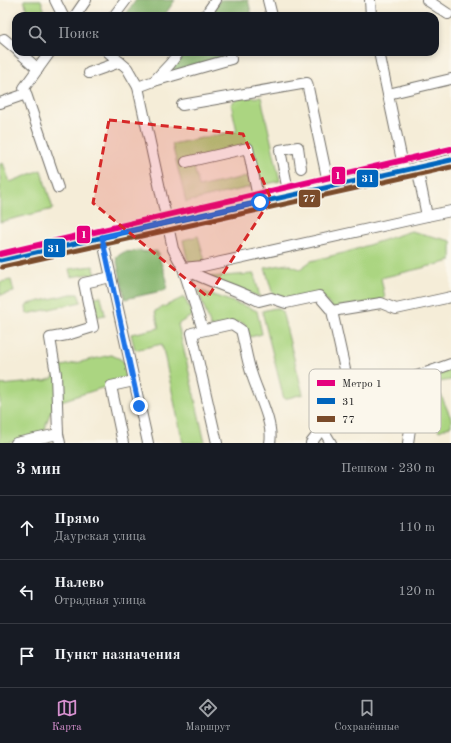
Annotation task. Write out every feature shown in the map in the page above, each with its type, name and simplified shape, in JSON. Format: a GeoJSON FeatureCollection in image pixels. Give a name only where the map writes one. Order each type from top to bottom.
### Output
{"type":"FeatureCollection","features":[{"type":"Feature","properties":{"kind":"street"},"geometry":{"type":"LineString","coordinates":[[55,0],[62,12]]}},
{"type":"Feature","properties":{"kind":"street"},"geometry":{"type":"LineString","coordinates":[[78,12],[86,0]]}},
{"type":"Feature","properties":{"kind":"street"},"geometry":{"type":"LineString","coordinates":[[117,12],[126,0]]}},
{"type":"Feature","properties":{"kind":"street"},"geometry":{"type":"LineString","coordinates":[[208,12],[216,0]]}},
{"type":"Feature","properties":{"kind":"street"},"geometry":{"type":"LineString","coordinates":[[268,0],[271,12]]}},
{"type":"Feature","properties":{"kind":"street"},"geometry":{"type":"LineString","coordinates":[[370,0],[371,12]]}},
{"type":"Feature","properties":{"kind":"street"},"geometry":{"type":"LineString","coordinates":[[427,0],[448,14]]}},
{"type":"Feature","properties":{"kind":"street"},"geometry":{"type":"LineString","coordinates":[[1,36],[12,46]]}},
{"type":"Feature","properties":{"kind":"street"},"geometry":{"type":"LineString","coordinates":[[23,56],[38,69]]}},
{"type":"Feature","properties":{"kind":"street"},"geometry":{"type":"LineString","coordinates":[[0,103],[25,91],[47,56]]}},
{"type":"Feature","properties":{"kind":"street"},"geometry":{"type":"LineString","coordinates":[[113,56],[127,68],[138,87],[173,249],[182,268],[203,330]]}},
{"type":"Feature","properties":{"kind":"street"},"geometry":{"type":"LineString","coordinates":[[154,81],[176,56]]}},
{"type":"Feature","properties":{"kind":"street"},"geometry":{"type":"LineString","coordinates":[[138,87],[231,59],[231,56]]}},
{"type":"Feature","properties":{"kind":"street"},"geometry":{"type":"LineString","coordinates":[[380,56],[404,170]]}},
{"type":"Feature","properties":{"kind":"street"},"geometry":{"type":"LineString","coordinates":[[89,73],[120,62]]}},
{"type":"Feature","properties":{"kind":"street"},"geometry":{"type":"LineString","coordinates":[[388,94],[451,78]]}},
{"type":"Feature","properties":{"kind":"street"},"geometry":{"type":"LineString","coordinates":[[182,105],[307,84],[329,187]]}},
{"type":"Feature","properties":{"kind":"street"},"geometry":{"type":"LineString","coordinates":[[25,91],[58,188]]}},
{"type":"Feature","properties":{"kind":"street"},"geometry":{"type":"LineString","coordinates":[[289,196],[280,150],[298,147],[301,168]]}},
{"type":"Feature","properties":{"kind":"street"},"geometry":{"type":"LineString","coordinates":[[186,162],[248,148],[260,202]]}},
{"type":"Feature","properties":{"kind":"street"},"geometry":{"type":"LineString","coordinates":[[0,260],[451,160]]}},
{"type":"Feature","properties":{"kind":"street"},"geometry":{"type":"LineString","coordinates":[[417,167],[427,216]]}},
{"type":"Feature","properties":{"kind":"street"},"geometry":{"type":"LineString","coordinates":[[182,268],[203,266],[451,211]]}},
{"type":"Feature","properties":{"kind":"street"},"geometry":{"type":"LineString","coordinates":[[102,237],[148,443]]}},
{"type":"Feature","properties":{"kind":"street"},"geometry":{"type":"LineString","coordinates":[[182,268],[195,275],[243,292],[259,301],[271,298],[286,303],[319,296],[332,311],[345,369]]}},
{"type":"Feature","properties":{"kind":"street"},"geometry":{"type":"LineString","coordinates":[[16,443],[59,438],[56,374],[50,338],[93,328],[84,283],[111,277]]}},
{"type":"Feature","properties":{"kind":"street"},"geometry":{"type":"LineString","coordinates":[[332,311],[381,303],[396,309],[451,297]]}},
{"type":"Feature","properties":{"kind":"street"},"geometry":{"type":"LineString","coordinates":[[217,443],[192,333],[232,324],[241,330],[252,376],[262,400],[272,435],[270,443]]}},
{"type":"Feature","properties":{"kind":"street"},"geometry":{"type":"LineString","coordinates":[[437,369],[451,364]]}},
{"type":"Feature","properties":{"kind":"street"},"geometry":{"type":"LineString","coordinates":[[123,443],[111,386],[134,381]]}},
{"type":"Feature","properties":{"kind":"street"},"geometry":{"type":"LineString","coordinates":[[311,443],[318,433]]}},
{"type":"Feature","properties":{"kind":"street"},"geometry":{"type":"LineString","coordinates":[[325,433],[331,443]]}},
{"type":"Feature","properties":{"kind":"street"},"geometry":{"type":"LineString","coordinates":[[408,443],[409,433]]}},
{"type":"Feature","properties":{"kind":"highlighted area"},"geometry":{"type":"Polygon","coordinates":[[[109,120],[243,134],[271,199],[208,297],[93,203],[109,120]]]}},
{"type":"Feature","properties":{"kind":"green space"},"geometry":{"type":"Polygon","coordinates":[[[24,0],[41,0],[45,12],[28,12],[24,0]]]}},
{"type":"Feature","properties":{"kind":"green space"},"geometry":{"type":"Polygon","coordinates":[[[136,0],[175,0],[167,12],[128,12],[136,0]]]}},
{"type":"Feature","properties":{"kind":"green space"},"geometry":{"type":"Polygon","coordinates":[[[220,0],[248,0],[251,12],[211,12],[220,0]]]}},
{"type":"Feature","properties":{"kind":"green space"},"geometry":{"type":"Polygon","coordinates":[[[178,56],[227,56],[227,58],[165,74],[178,56]]]}},
{"type":"Feature","properties":{"kind":"green space"},"geometry":{"type":"Polygon","coordinates":[[[261,97],[280,181],[258,186],[249,147],[184,165],[194,167],[199,187],[248,176],[251,187],[186,202],[172,144],[237,131],[231,104],[239,98],[261,97]]]}},
{"type":"Feature","properties":{"kind":"green space"},"geometry":{"type":"Polygon","coordinates":[[[3,163],[10,182],[41,170],[53,209],[0,222],[0,164],[3,163]]]}},
{"type":"Feature","properties":{"kind":"green space"},"geometry":{"type":"Polygon","coordinates":[[[411,231],[451,241],[451,261],[381,278],[385,298],[377,301],[332,308],[320,293],[286,301],[273,295],[265,268],[287,264],[300,269],[311,261],[347,252],[411,231]]]}},
{"type":"Feature","properties":{"kind":"green space"},"geometry":{"type":"Polygon","coordinates":[[[198,236],[206,264],[192,266],[187,258],[183,240],[198,236]]]}},
{"type":"Feature","properties":{"kind":"green space"},"geometry":{"type":"Polygon","coordinates":[[[157,251],[167,280],[166,290],[125,299],[116,257],[124,252],[157,251]]]}},
{"type":"Feature","properties":{"kind":"green space"},"geometry":{"type":"Polygon","coordinates":[[[93,266],[97,278],[92,279],[89,274],[71,277],[69,269],[93,266]]]}},
{"type":"Feature","properties":{"kind":"green space"},"geometry":{"type":"Polygon","coordinates":[[[254,274],[260,297],[207,277],[254,274]]]}},
{"type":"Feature","properties":{"kind":"green space"},"geometry":{"type":"Polygon","coordinates":[[[11,280],[14,292],[0,295],[0,282],[11,280]]]}},
{"type":"Feature","properties":{"kind":"green space"},"geometry":{"type":"Polygon","coordinates":[[[198,290],[257,311],[262,334],[250,337],[245,324],[239,322],[211,327],[198,290]]]}},
{"type":"Feature","properties":{"kind":"green space"},"geometry":{"type":"Polygon","coordinates":[[[71,294],[78,294],[81,302],[27,314],[26,307],[28,304],[71,294]]]}},
{"type":"Feature","properties":{"kind":"green space"},"geometry":{"type":"Polygon","coordinates":[[[101,296],[105,315],[95,317],[91,298],[101,296]]]}},
{"type":"Feature","properties":{"kind":"green space"},"geometry":{"type":"Polygon","coordinates":[[[184,297],[193,315],[178,324],[205,443],[183,443],[162,344],[135,350],[131,334],[159,328],[155,311],[184,297]]]}},
{"type":"Feature","properties":{"kind":"green space"},"geometry":{"type":"Polygon","coordinates":[[[275,308],[282,311],[303,394],[284,399],[262,311],[275,308]]]}},
{"type":"Feature","properties":{"kind":"green space"},"geometry":{"type":"Polygon","coordinates":[[[111,355],[125,363],[130,379],[61,401],[51,411],[46,424],[45,434],[8,443],[0,443],[0,383],[1,385],[45,381],[53,378],[58,367],[111,355]]]}},
{"type":"Feature","properties":{"kind":"green space"},"geometry":{"type":"Polygon","coordinates":[[[451,366],[451,380],[441,382],[441,370],[451,366]]]}},
{"type":"Feature","properties":{"kind":"green space"},"geometry":{"type":"Polygon","coordinates":[[[441,395],[451,418],[451,426],[441,430],[441,395]]]}},
{"type":"Feature","properties":{"kind":"metro line","name":"1"},"geometry":{"type":"LineString","coordinates":[[0,254],[451,149]]}},
{"type":"Feature","properties":{"kind":"transit line","name":"31"},"geometry":{"type":"LineString","coordinates":[[0,260],[451,160]]}},
{"type":"Feature","properties":{"kind":"transit line","name":"77"},"geometry":{"type":"LineString","coordinates":[[2,267],[451,167]]}},
{"type":"Feature","properties":{"kind":"route"},"geometry":{"type":"LineString","coordinates":[[139,406],[102,237],[260,202]]}}]}
